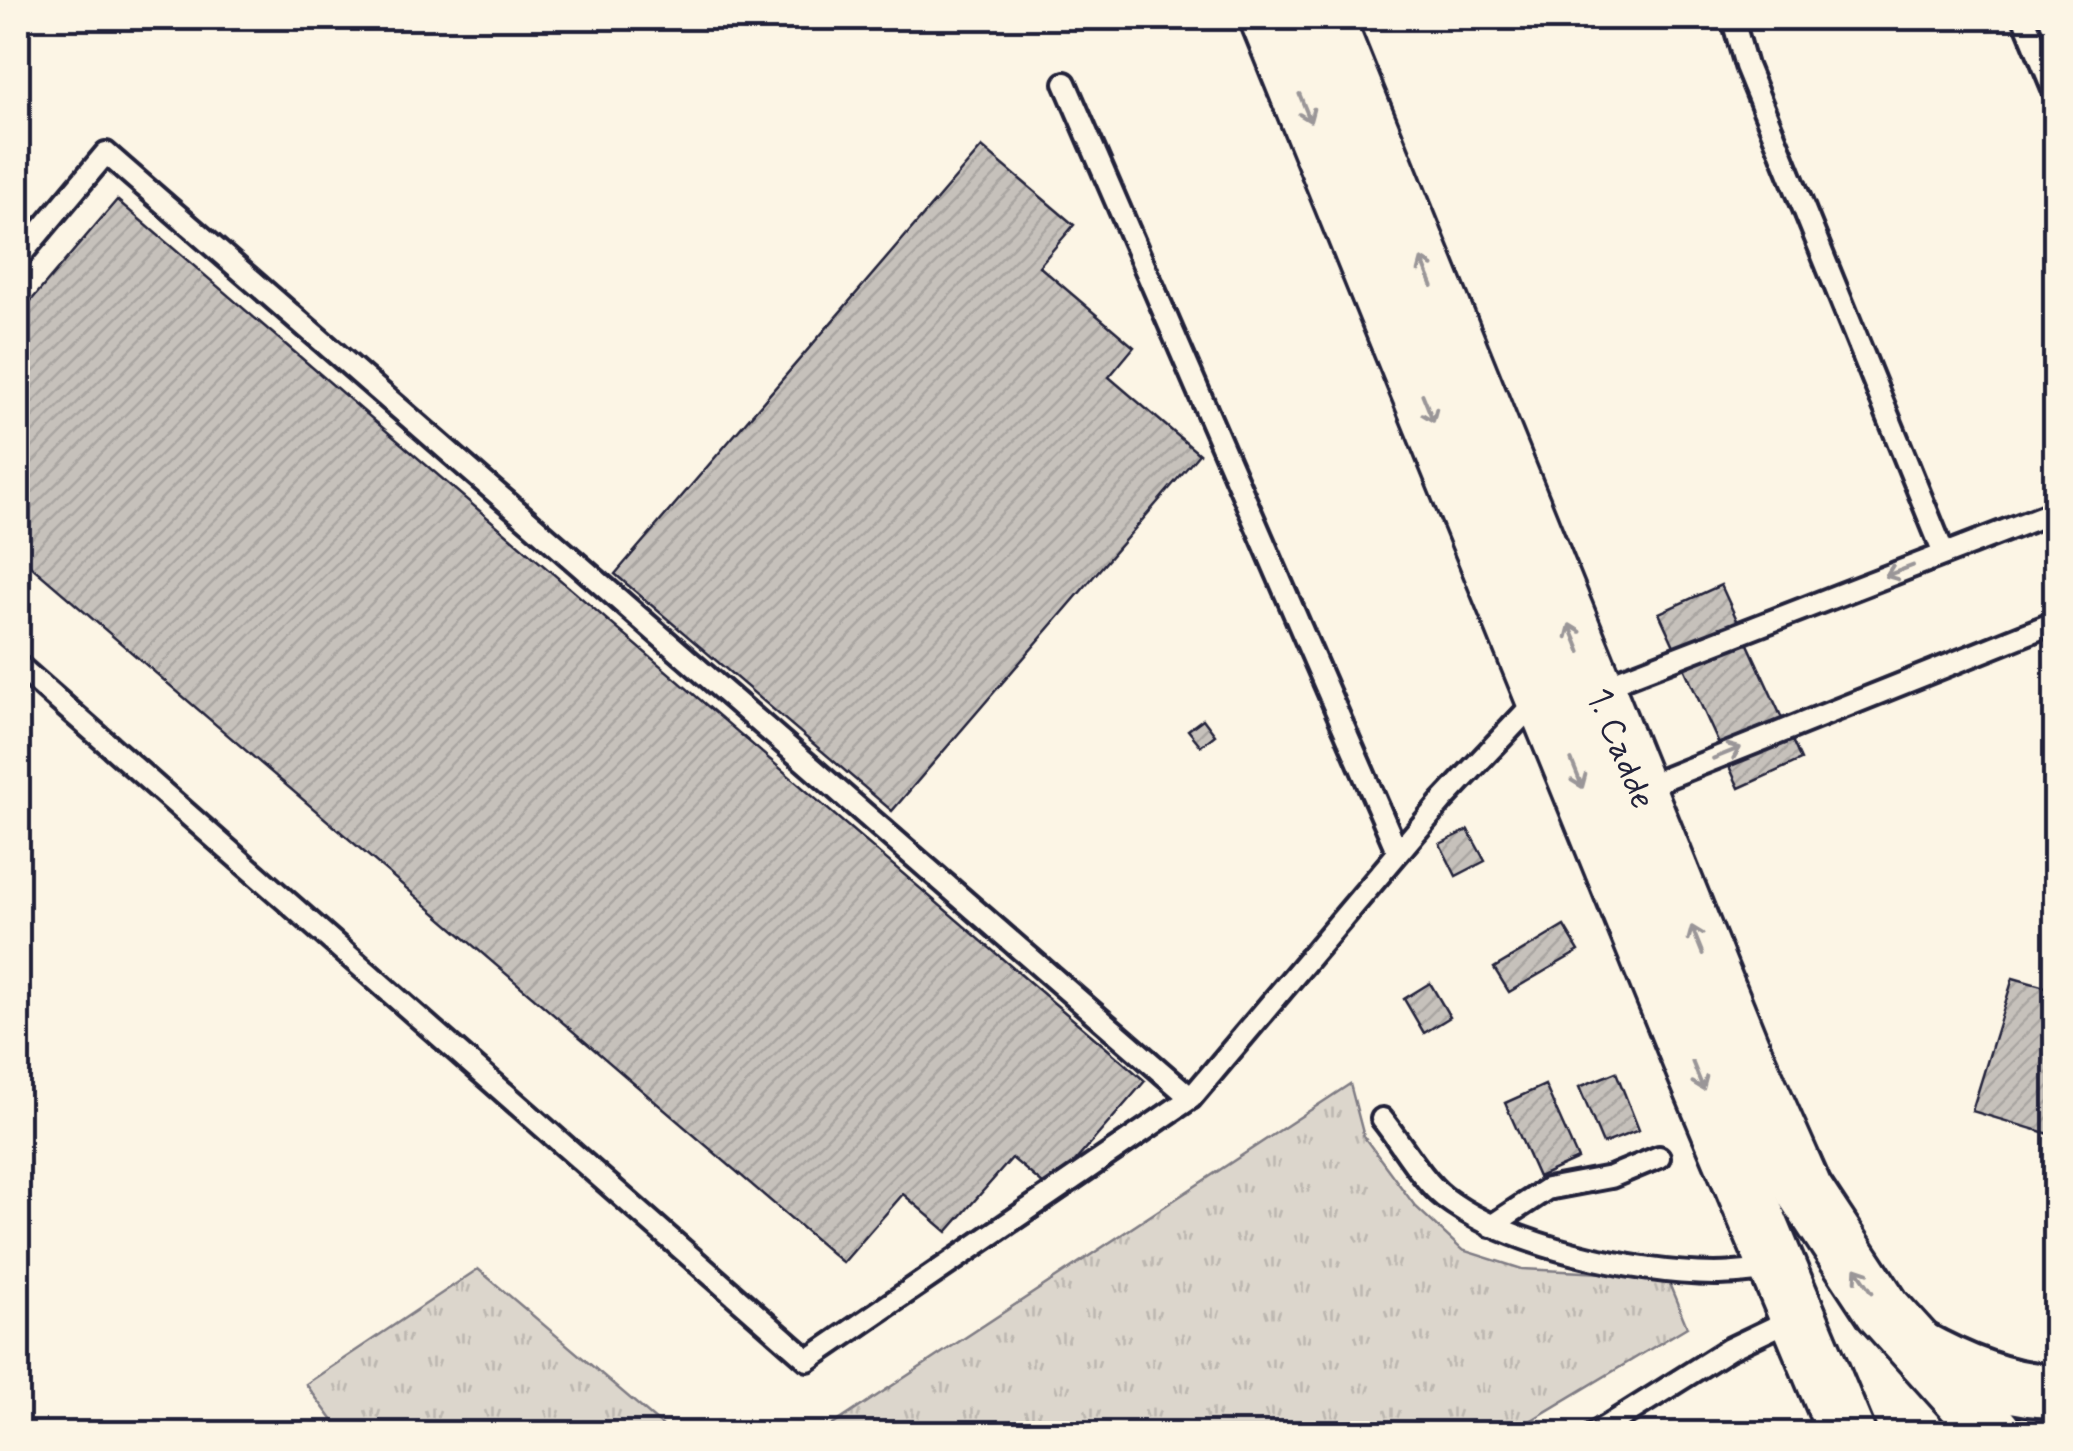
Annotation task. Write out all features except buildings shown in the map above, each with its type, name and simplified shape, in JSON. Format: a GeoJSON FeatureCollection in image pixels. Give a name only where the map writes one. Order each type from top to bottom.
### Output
{"type":"FeatureCollection","features":[{"type":"Feature","properties":{"kind":"main road","name":"1. Cadde"},"geometry":{"type":"LineString","coordinates":[[1268,18],[1570,691],[1637,790],[1742,1050],[1804,1190],[1883,1310],[1995,1434]]}},
{"type":"Feature","properties":{"kind":"main road","name":"1. Cadde"},"geometry":{"type":"LineString","coordinates":[[1324,18],[1788,1293],[1845,1431]]}},
{"type":"Feature","properties":{"kind":"main road"},"geometry":{"type":"LineString","coordinates":[[1916,1346],[1945,1362],[1994,1380],[2031,1391],[2056,1392]]}},
{"type":"Feature","properties":{"kind":"lane"},"geometry":{"type":"LineString","coordinates":[[1738,18],[1735,27],[1746,66],[1944,554]]}},
{"type":"Feature","properties":{"kind":"lane"},"geometry":{"type":"LineString","coordinates":[[2024,18],[2056,96]]}},
{"type":"Feature","properties":{"kind":"lane"},"geometry":{"type":"LineString","coordinates":[[1066,84],[1398,853]]}},
{"type":"Feature","properties":{"kind":"lane"},"geometry":{"type":"LineString","coordinates":[[18,258],[106,154],[1191,1098]]}},
{"type":"Feature","properties":{"kind":"lane"},"geometry":{"type":"LineString","coordinates":[[18,665],[808,1360],[1191,1098],[1398,853],[1570,691],[2056,511]]}},
{"type":"Feature","properties":{"kind":"lane"},"geometry":{"type":"LineString","coordinates":[[1637,790],[2056,622]]}},
{"type":"Feature","properties":{"kind":"lane"},"geometry":{"type":"LineString","coordinates":[[1382,1119],[1441,1195],[1490,1226],[1574,1254],[1716,1274],[1788,1293]]}},
{"type":"Feature","properties":{"kind":"lane"},"geometry":{"type":"LineString","coordinates":[[1490,1226],[1547,1188],[1611,1177],[1659,1157]]}},
{"type":"Feature","properties":{"kind":"lane"},"geometry":{"type":"LineString","coordinates":[[1594,1434],[1729,1348],[1788,1293]]}},
{"type":"Feature","properties":{"kind":"green space"},"geometry":{"type":"Polygon","coordinates":[[[1350,1084],[1364,1137],[1415,1206],[1462,1250],[1522,1269],[1666,1276],[1687,1327],[1510,1433],[819,1434],[1350,1084]]]}},
{"type":"Feature","properties":{"kind":"green space"},"geometry":{"type":"Polygon","coordinates":[[[478,1269],[671,1433],[342,1433],[306,1384],[478,1269]]]}}]}
